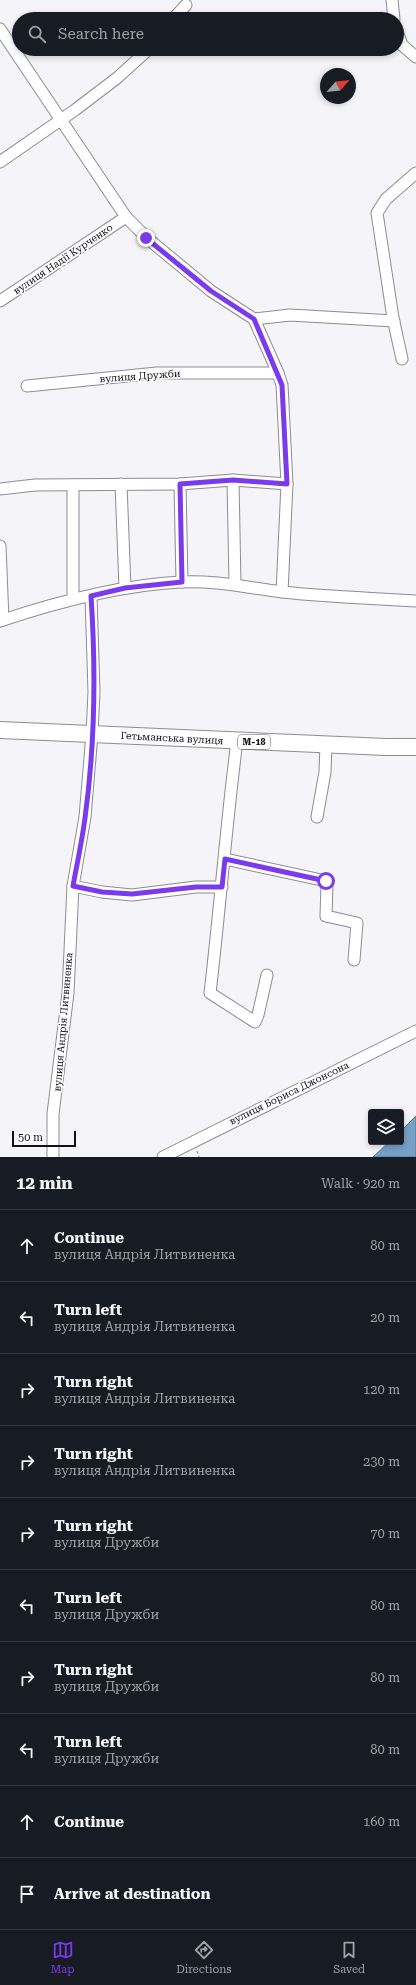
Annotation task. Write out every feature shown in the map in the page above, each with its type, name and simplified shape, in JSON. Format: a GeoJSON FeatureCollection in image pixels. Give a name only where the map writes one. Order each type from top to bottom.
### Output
{"type":"FeatureCollection","features":[{"type":"Feature","properties":{"kind":"highway","name":"Гетьманська вулиця"},"geometry":{"type":"LineString","coordinates":[[0,730],[237,741],[416,747]]}},
{"type":"Feature","properties":{"kind":"street"},"geometry":{"type":"LineString","coordinates":[[392,0],[393,12]]}},
{"type":"Feature","properties":{"kind":"street"},"geometry":{"type":"LineString","coordinates":[[180,12],[186,6]]}},
{"type":"Feature","properties":{"kind":"street"},"geometry":{"type":"LineString","coordinates":[[0,29],[12,46]]}},
{"type":"Feature","properties":{"kind":"street"},"geometry":{"type":"LineString","coordinates":[[404,47],[416,57]]}},
{"type":"Feature","properties":{"kind":"street"},"geometry":{"type":"LineString","coordinates":[[19,56],[62,119],[126,218],[146,238],[211,291],[254,319],[282,385],[287,484],[282,592]]}},
{"type":"Feature","properties":{"kind":"street"},"geometry":{"type":"LineString","coordinates":[[0,162],[62,119],[117,78],[141,56]]}},
{"type":"Feature","properties":{"kind":"street"},"geometry":{"type":"LineString","coordinates":[[402,359],[394,321],[377,213],[386,199],[416,173]]}},
{"type":"Feature","properties":{"kind":"street","name":"вулиця Надії Курченко"},"geometry":{"type":"LineString","coordinates":[[0,301],[126,218]]}},
{"type":"Feature","properties":{"kind":"street"},"geometry":{"type":"LineString","coordinates":[[254,319],[290,315],[394,321]]}},
{"type":"Feature","properties":{"kind":"street","name":"вулиця Дружби"},"geometry":{"type":"LineString","coordinates":[[27,386],[157,373],[278,373]]}},
{"type":"Feature","properties":{"kind":"street"},"geometry":{"type":"LineString","coordinates":[[0,489],[35,485],[180,484],[233,480],[287,484]]}},
{"type":"Feature","properties":{"kind":"street"},"geometry":{"type":"LineString","coordinates":[[233,480],[235,584]]}},
{"type":"Feature","properties":{"kind":"street"},"geometry":{"type":"LineString","coordinates":[[121,484],[125,588]]}},
{"type":"Feature","properties":{"kind":"street"},"geometry":{"type":"LineString","coordinates":[[180,484],[182,582]]}},
{"type":"Feature","properties":{"kind":"street"},"geometry":{"type":"LineString","coordinates":[[73,485],[73,599]]}},
{"type":"Feature","properties":{"kind":"street"},"geometry":{"type":"LineString","coordinates":[[0,546],[2,620],[73,599],[125,588],[182,582],[235,584],[282,592],[416,601]]}},
{"type":"Feature","properties":{"kind":"street","name":"вулиця Андрія Литвиненка"},"geometry":{"type":"LineString","coordinates":[[53,1157],[53,1114],[68,993],[73,886],[85,817],[92,734],[94,692],[91,596]]}},
{"type":"Feature","properties":{"kind":"street"},"geometry":{"type":"LineString","coordinates":[[237,741],[228,811],[225,859],[210,993],[254,1022],[258,1014],[267,975]]}},
{"type":"Feature","properties":{"kind":"street"},"geometry":{"type":"LineString","coordinates":[[317,817],[325,772],[326,744]]}},
{"type":"Feature","properties":{"kind":"street"},"geometry":{"type":"LineString","coordinates":[[225,859],[326,881],[326,916],[357,922],[354,960]]}},
{"type":"Feature","properties":{"kind":"street"},"geometry":{"type":"LineString","coordinates":[[73,886],[102,892],[132,894],[196,887],[222,887]]}},
{"type":"Feature","properties":{"kind":"street","name":"вулиця Бориса Джонсона"},"geometry":{"type":"LineString","coordinates":[[163,1157],[415,1029]]}},
{"type":"Feature","properties":{"kind":"water"},"geometry":{"type":"Polygon","coordinates":[[[416,1116],[416,1157],[373,1157],[386,1145],[404,1145],[404,1128],[416,1116]]]}},
{"type":"Feature","properties":{"kind":"route"},"geometry":{"type":"LineString","coordinates":[[146,238],[211,291],[254,319],[282,385],[287,484],[233,480],[180,484],[182,582],[125,588],[91,596],[94,692],[92,734],[85,817],[73,886],[102,892],[132,894],[196,887],[222,887],[225,859],[326,881]]}}]}
